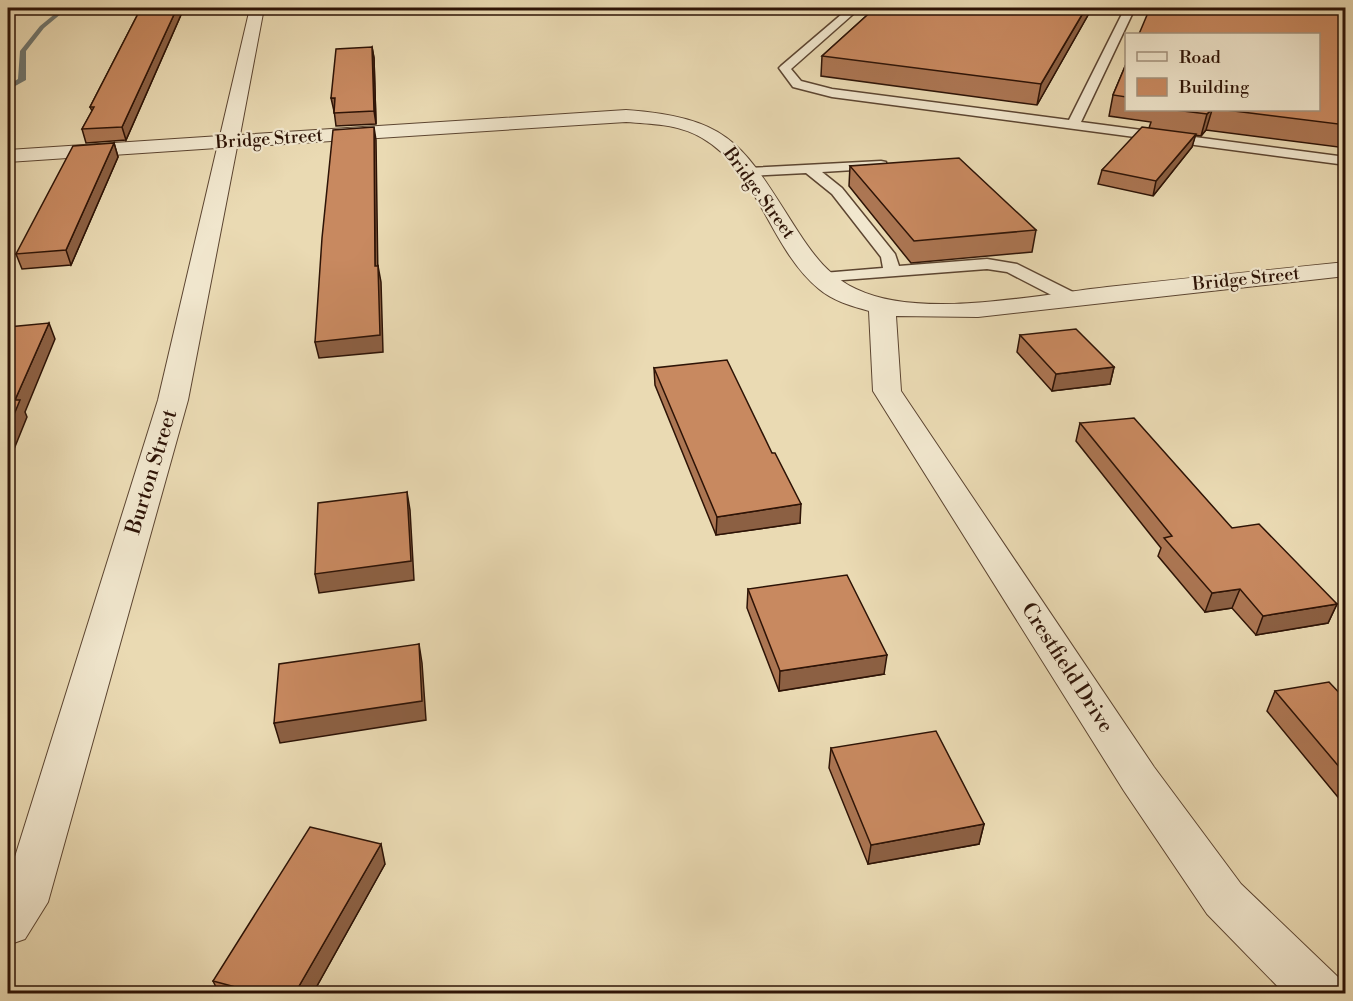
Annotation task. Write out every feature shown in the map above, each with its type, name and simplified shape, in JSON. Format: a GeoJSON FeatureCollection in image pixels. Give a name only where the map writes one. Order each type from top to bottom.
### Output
{"type":"FeatureCollection","features":[{"type":"Feature","properties":{"kind":"street","name":"Burton Street"},"geometry":{"type":"LineString","coordinates":[[8,924],[24,902],[173,400],[257,8]]}},
{"type":"Feature","properties":{"kind":"street","name":"Bridge Street"},"geometry":{"type":"LineString","coordinates":[[8,156],[626,116],[681,123],[709,134],[731,150],[808,261],[823,278],[861,301],[882,308],[952,309],[1346,269]]}},
{"type":"Feature","properties":{"kind":"street","name":"Crestfield Drive"},"geometry":{"type":"LineString","coordinates":[[882,308],[887,391],[1139,779],[1224,899],[1320,993]]}},
{"type":"Feature","properties":{"kind":"lane"},"geometry":{"type":"LineString","coordinates":[[855,8],[785,68],[797,84],[832,93],[1346,162]]}},
{"type":"Feature","properties":{"kind":"lane"},"geometry":{"type":"LineString","coordinates":[[1073,125],[1130,8]]}},
{"type":"Feature","properties":{"kind":"lane"},"geometry":{"type":"LineString","coordinates":[[748,172],[898,164]]}},
{"type":"Feature","properties":{"kind":"lane"},"geometry":{"type":"LineString","coordinates":[[810,169],[825,184],[837,191],[875,238],[889,257],[892,272]]}},
{"type":"Feature","properties":{"kind":"lane"},"geometry":{"type":"LineString","coordinates":[[823,278],[987,264],[1011,268],[1071,298]]}},
{"type":"Feature","properties":{"kind":"building"},"geometry":{"type":"Polygon","coordinates":[[[141,8],[177,8],[122,127],[82,129],[94,107],[90,107],[141,8]]]}},
{"type":"Feature","properties":{"kind":"building"},"geometry":{"type":"Polygon","coordinates":[[[875,8],[1086,8],[1041,84],[822,56],[875,8]]]}},
{"type":"Feature","properties":{"kind":"building"},"geometry":{"type":"Polygon","coordinates":[[[1150,8],[1346,8],[1346,125],[1234,111],[1320,111],[1320,33],[1139,33],[1150,8]]]}},
{"type":"Feature","properties":{"kind":"building"},"geometry":{"type":"Polygon","coordinates":[[[372,47],[374,111],[334,113],[335,98],[331,98],[336,49],[372,47]]]}},
{"type":"Feature","properties":{"kind":"building"},"geometry":{"type":"Polygon","coordinates":[[[1125,66],[1125,97],[1113,95],[1125,66]]]}},
{"type":"Feature","properties":{"kind":"building"},"geometry":{"type":"Polygon","coordinates":[[[1183,111],[1210,111],[1207,114],[1183,111]]]}},
{"type":"Feature","properties":{"kind":"building"},"geometry":{"type":"Polygon","coordinates":[[[374,127],[375,266],[378,266],[380,335],[315,342],[322,238],[333,130],[374,127]]]}},
{"type":"Feature","properties":{"kind":"building"},"geometry":{"type":"Polygon","coordinates":[[[1142,127],[1196,134],[1156,181],[1102,170],[1142,127]]]}},
{"type":"Feature","properties":{"kind":"building"},"geometry":{"type":"Polygon","coordinates":[[[114,143],[66,250],[16,254],[73,146],[114,143]]]}},
{"type":"Feature","properties":{"kind":"building"},"geometry":{"type":"Polygon","coordinates":[[[959,158],[1036,230],[914,241],[850,166],[959,158]]]}},
{"type":"Feature","properties":{"kind":"building"},"geometry":{"type":"Polygon","coordinates":[[[49,323],[15,400],[20,400],[8,429],[8,327],[49,323]]]}},
{"type":"Feature","properties":{"kind":"building"},"geometry":{"type":"Polygon","coordinates":[[[1076,329],[1114,367],[1056,374],[1020,335],[1076,329]]]}},
{"type":"Feature","properties":{"kind":"building"},"geometry":{"type":"Polygon","coordinates":[[[727,360],[772,453],[775,453],[801,504],[717,517],[654,368],[727,360]]]}},
{"type":"Feature","properties":{"kind":"building"},"geometry":{"type":"Polygon","coordinates":[[[1134,418],[1232,528],[1259,524],[1337,604],[1263,616],[1240,589],[1212,593],[1164,538],[1172,536],[1080,423],[1134,418]]]}},
{"type":"Feature","properties":{"kind":"building"},"geometry":{"type":"Polygon","coordinates":[[[407,492],[411,561],[315,574],[318,503],[407,492]]]}},
{"type":"Feature","properties":{"kind":"building"},"geometry":{"type":"Polygon","coordinates":[[[847,575],[887,655],[780,671],[748,589],[847,575]]]}},
{"type":"Feature","properties":{"kind":"building"},"geometry":{"type":"Polygon","coordinates":[[[419,644],[422,701],[274,723],[279,664],[419,644]]]}},
{"type":"Feature","properties":{"kind":"building"},"geometry":{"type":"Polygon","coordinates":[[[1329,682],[1346,700],[1346,775],[1275,691],[1329,682]]]}},
{"type":"Feature","properties":{"kind":"building"},"geometry":{"type":"Polygon","coordinates":[[[936,731],[984,824],[871,845],[831,748],[936,731]]]}},
{"type":"Feature","properties":{"kind":"building"},"geometry":{"type":"Polygon","coordinates":[[[310,827],[381,844],[295,993],[258,993],[213,981],[310,827]]]}},
{"type":"Feature","properties":{"kind":"waterway"},"geometry":{"type":"LineString","coordinates":[[8,88],[22,80],[23,51],[42,27],[65,8]]}}]}
